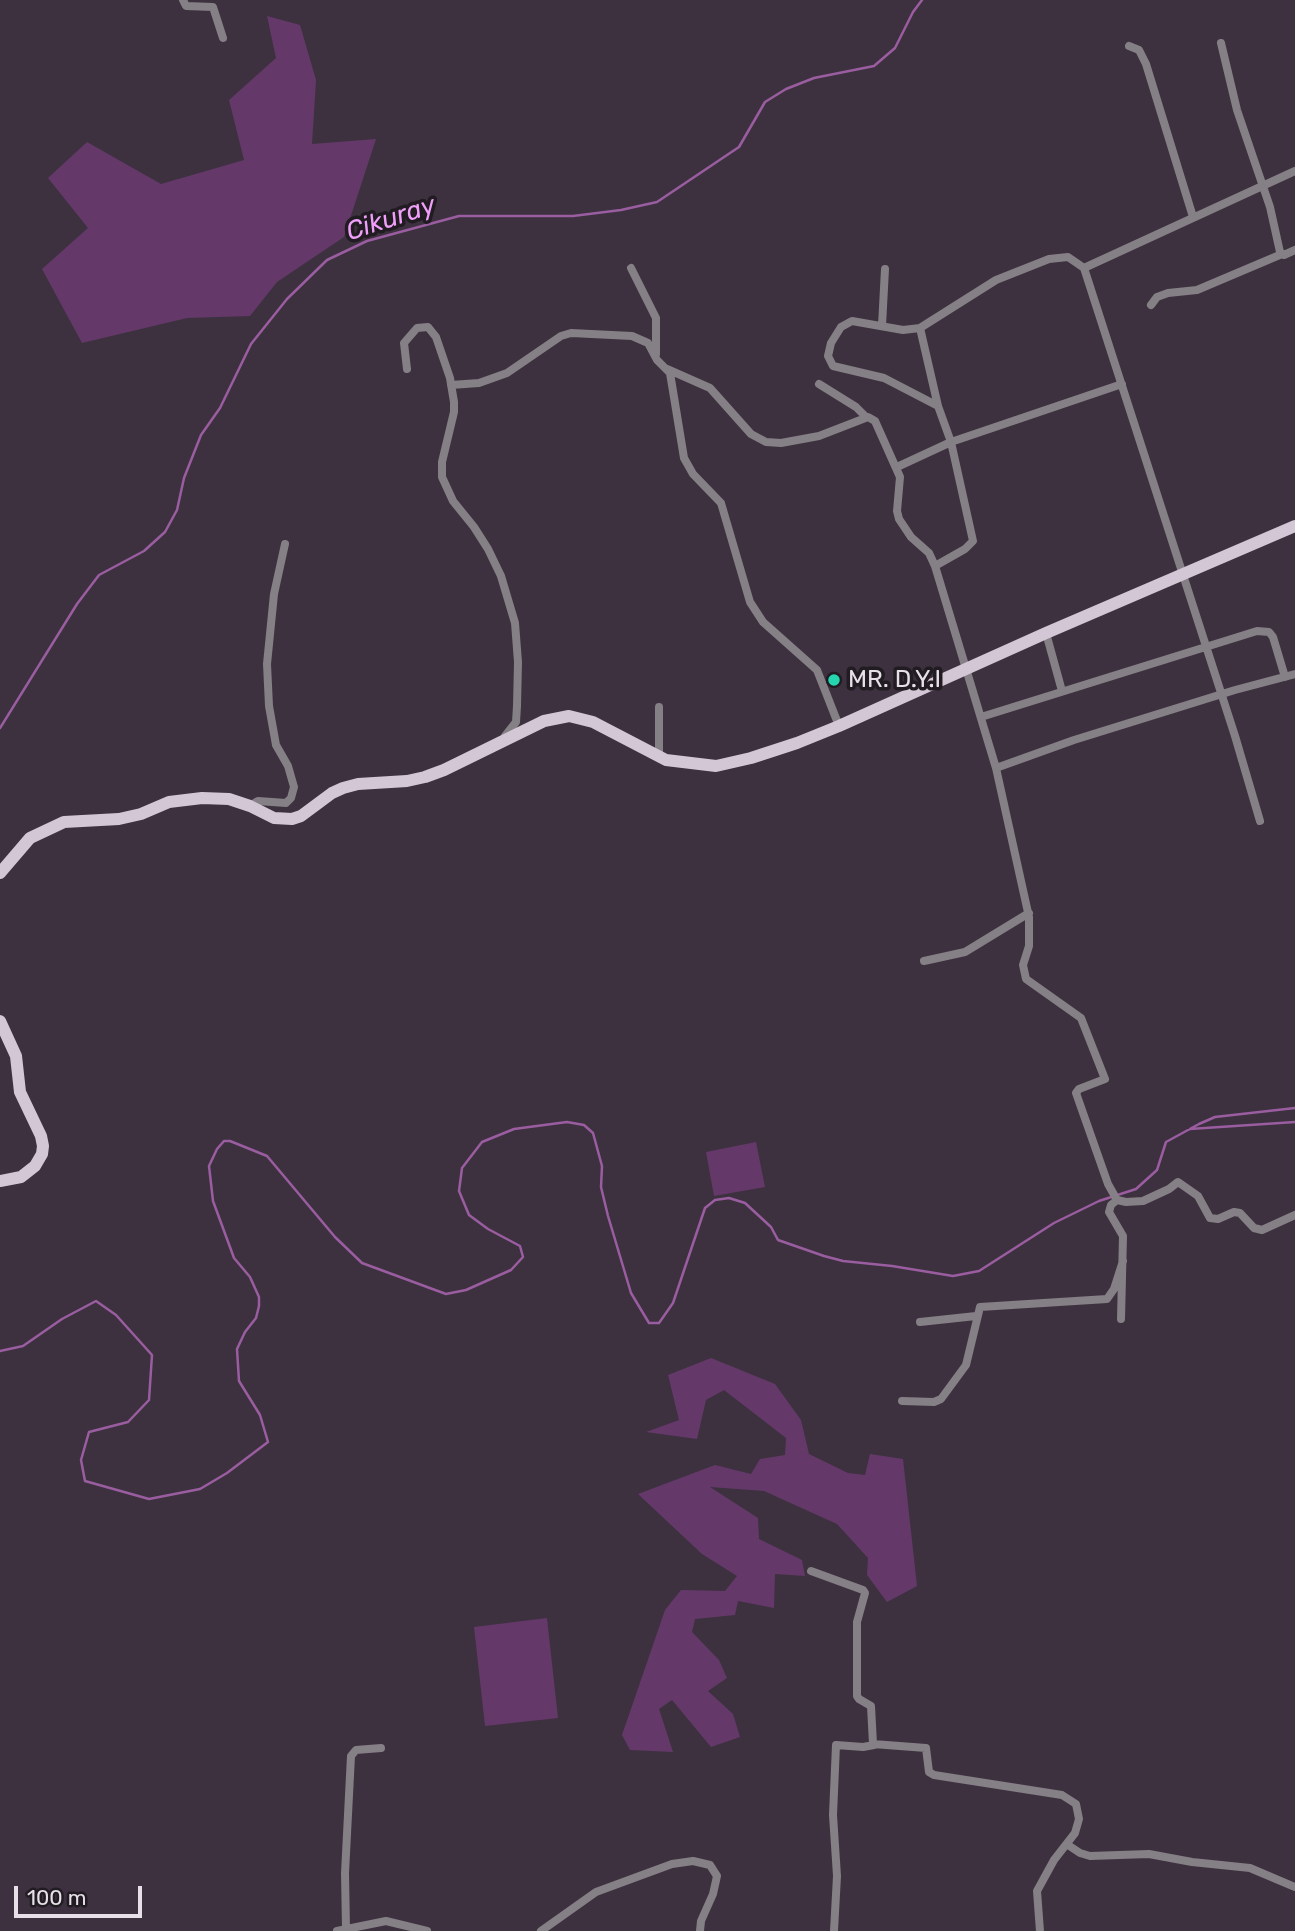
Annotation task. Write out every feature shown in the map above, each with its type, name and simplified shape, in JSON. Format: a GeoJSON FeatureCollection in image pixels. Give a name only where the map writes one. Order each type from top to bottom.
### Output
{"type":"FeatureCollection","features":[{"type":"Feature","properties":{"kind":"main road"},"geometry":{"type":"LineString","coordinates":[[0,873],[30,838],[64,822],[119,819],[141,814],[169,802],[202,798],[229,799],[274,818],[292,819],[344,788],[425,777],[544,721],[574,716],[593,722],[659,757],[716,766],[797,743],[839,726],[1295,526]]}},
{"type":"Feature","properties":{"kind":"main road"},"geometry":{"type":"LineString","coordinates":[[0,1021],[16,1056],[20,1092],[43,1146],[35,1166],[20,1177],[1,1181]]}},
{"type":"Feature","properties":{"kind":"street"},"geometry":{"type":"LineString","coordinates":[[183,0],[186,6],[213,7],[223,38]]}},
{"type":"Feature","properties":{"kind":"street"},"geometry":{"type":"LineString","coordinates":[[1221,43],[1237,110],[1282,254]]}},
{"type":"Feature","properties":{"kind":"street"},"geometry":{"type":"LineString","coordinates":[[1129,46],[1139,50],[1146,64],[1193,217]]}},
{"type":"Feature","properties":{"kind":"street"},"geometry":{"type":"LineString","coordinates":[[1083,268],[1295,171]]}},
{"type":"Feature","properties":{"kind":"street"},"geometry":{"type":"LineString","coordinates":[[1151,304],[1157,297],[1197,290],[1295,250]]}},
{"type":"Feature","properties":{"kind":"street"},"geometry":{"type":"LineString","coordinates":[[938,406],[884,378],[837,368],[830,363],[827,353],[831,343],[845,324],[854,321],[903,330],[920,328],[996,280],[1049,259],[1068,257],[1083,268],[1222,695],[1260,821]]}},
{"type":"Feature","properties":{"kind":"street"},"geometry":{"type":"LineString","coordinates":[[631,268],[656,318],[656,358]]}},
{"type":"Feature","properties":{"kind":"street"},"geometry":{"type":"LineString","coordinates":[[882,326],[885,268]]}},
{"type":"Feature","properties":{"kind":"street"},"geometry":{"type":"LineString","coordinates":[[407,369],[404,343],[417,328],[428,327],[436,337],[451,385],[454,412],[442,462],[442,477],[453,501],[488,549],[515,623],[518,662],[516,722],[501,741]]}},
{"type":"Feature","properties":{"kind":"street"},"geometry":{"type":"LineString","coordinates":[[920,328],[938,406],[951,442],[973,541],[965,549],[935,566]]}},
{"type":"Feature","properties":{"kind":"street"},"geometry":{"type":"LineString","coordinates":[[451,385],[479,383],[507,373],[571,333],[640,338],[648,343],[671,376],[684,458],[693,474],[721,503],[750,602],[763,622],[817,670],[839,726]]}},
{"type":"Feature","properties":{"kind":"street"},"geometry":{"type":"LineString","coordinates":[[667,369],[710,388],[751,434],[766,442],[781,443],[819,436],[866,417]]}},
{"type":"Feature","properties":{"kind":"street"},"geometry":{"type":"LineString","coordinates":[[820,384],[875,421],[897,467],[901,482],[897,511],[899,519],[911,537],[929,553],[935,566],[996,768],[1029,912],[1029,946],[1023,965],[1026,979],[1081,1018],[1105,1079],[1079,1089],[1076,1093],[1108,1184],[1116,1199],[1126,1202],[1143,1201],[1178,1182],[1198,1196],[1210,1218],[1240,1213],[1254,1228],[1262,1230],[1295,1215]]}},
{"type":"Feature","properties":{"kind":"street"},"geometry":{"type":"LineString","coordinates":[[897,467],[951,442],[1122,384]]}},
{"type":"Feature","properties":{"kind":"street"},"geometry":{"type":"LineString","coordinates":[[250,806],[258,801],[286,803],[291,798],[294,787],[288,766],[276,745],[269,706],[267,664],[278,567],[285,544]]}},
{"type":"Feature","properties":{"kind":"street"},"geometry":{"type":"LineString","coordinates":[[981,717],[1257,631],[1269,632],[1273,637],[1285,677]]}},
{"type":"Feature","properties":{"kind":"street"},"geometry":{"type":"LineString","coordinates":[[1045,634],[1062,691]]}},
{"type":"Feature","properties":{"kind":"street"},"geometry":{"type":"LineString","coordinates":[[996,768],[1074,740],[1295,674]]}},
{"type":"Feature","properties":{"kind":"street"},"geometry":{"type":"LineString","coordinates":[[659,707],[659,757]]}},
{"type":"Feature","properties":{"kind":"street"},"geometry":{"type":"LineString","coordinates":[[924,961],[965,952],[1029,912]]}},
{"type":"Feature","properties":{"kind":"street"},"geometry":{"type":"LineString","coordinates":[[1116,1199],[1109,1212],[1123,1236],[1122,1319]]}},
{"type":"Feature","properties":{"kind":"street"},"geometry":{"type":"LineString","coordinates":[[902,1401],[934,1402],[941,1399],[966,1365],[978,1309],[1107,1299],[1114,1289],[1123,1261]]}},
{"type":"Feature","properties":{"kind":"street"},"geometry":{"type":"LineString","coordinates":[[920,1322],[976,1316]]}},
{"type":"Feature","properties":{"kind":"street"},"geometry":{"type":"LineString","coordinates":[[811,1571],[865,1593],[857,1622],[858,1696],[872,1706],[874,1745]]}},
{"type":"Feature","properties":{"kind":"street"},"geometry":{"type":"LineString","coordinates":[[834,1931],[837,1876],[833,1815],[836,1745],[926,1748],[929,1772],[934,1775],[1070,1798],[1076,1804],[1079,1819],[1075,1833],[1054,1860],[1037,1891],[1041,1931]]}},
{"type":"Feature","properties":{"kind":"street"},"geometry":{"type":"LineString","coordinates":[[381,1748],[356,1749],[352,1753],[342,1930],[386,1921],[427,1931]]}},
{"type":"Feature","properties":{"kind":"street"},"geometry":{"type":"LineString","coordinates":[[1068,1845],[1090,1856],[1149,1854],[1250,1868],[1295,1886]]}},
{"type":"Feature","properties":{"kind":"street"},"geometry":{"type":"LineString","coordinates":[[541,1931],[596,1892],[672,1864],[692,1861],[710,1865],[717,1876],[700,1931]]}},
{"type":"Feature","properties":{"kind":"shaded area"},"geometry":{"type":"Polygon","coordinates":[[[267,16],[300,25],[316,80],[312,144],[376,139],[344,237],[277,282],[250,316],[187,318],[82,343],[42,269],[88,228],[48,178],[87,142],[161,184],[244,160],[229,100],[276,58],[267,16]]]}},
{"type":"Feature","properties":{"kind":"shaded area"},"geometry":{"type":"Polygon","coordinates":[[[756,1142],[765,1187],[714,1196],[706,1152],[756,1142]]]}},
{"type":"Feature","properties":{"kind":"shaded area"},"geometry":{"type":"Polygon","coordinates":[[[711,1358],[775,1384],[801,1420],[809,1454],[848,1473],[865,1475],[870,1454],[903,1459],[917,1586],[887,1602],[867,1575],[868,1558],[837,1524],[764,1491],[710,1487],[758,1518],[759,1539],[802,1560],[805,1576],[775,1574],[774,1608],[738,1601],[735,1615],[695,1619],[692,1632],[719,1660],[727,1678],[708,1691],[733,1714],[740,1737],[711,1747],[672,1700],[659,1709],[673,1752],[630,1750],[622,1735],[665,1610],[681,1590],[725,1591],[737,1576],[702,1554],[638,1494],[715,1465],[751,1474],[760,1459],[785,1455],[786,1438],[724,1390],[706,1400],[697,1439],[646,1432],[679,1420],[668,1375],[711,1358]]]}},
{"type":"Feature","properties":{"kind":"shaded area"},"geometry":{"type":"Polygon","coordinates":[[[547,1618],[558,1718],[485,1726],[474,1627],[547,1618]]]}},
{"type":"Feature","properties":{"kind":"waterway","name":"Cikuray"},"geometry":{"type":"LineString","coordinates":[[0,728],[77,604],[99,575],[144,551],[165,532],[177,510],[184,478],[201,435],[220,408],[251,344],[287,299],[327,260],[367,241],[459,216],[573,216],[657,202],[739,147],[765,102],[786,89],[814,78],[874,66],[895,48],[922,0]]}},
{"type":"Feature","properties":{"kind":"waterway"},"geometry":{"type":"LineString","coordinates":[[0,1351],[23,1346],[62,1319],[96,1301],[116,1315],[152,1355],[149,1400],[128,1422],[89,1432],[81,1460],[85,1481],[149,1499],[200,1489],[227,1473],[268,1442],[260,1415],[239,1381],[237,1349],[256,1318],[259,1297],[250,1277],[234,1258],[213,1201],[209,1166],[224,1141],[267,1156],[335,1237],[362,1263],[446,1294],[466,1290],[511,1270],[523,1257],[520,1246],[469,1215],[459,1191],[462,1168],[482,1142],[514,1129],[567,1122],[584,1125],[593,1133],[602,1166],[601,1187],[631,1293],[649,1323],[659,1323],[673,1303],[705,1208],[715,1200],[729,1198],[745,1203],[771,1227],[778,1240],[824,1256],[953,1276],[979,1271],[1054,1223],[1099,1201],[1136,1189],[1157,1170],[1166,1142],[1199,1124],[1215,1117],[1295,1108]]}},
{"type":"Feature","properties":{"kind":"waterway"},"geometry":{"type":"LineString","coordinates":[[1190,1129],[1295,1122]]}},
{"type":"Feature","properties":{"kind":"place","name":"MR. D.Y.I"},"geometry":{"type":"Point","coordinates":[834,680]}}]}
